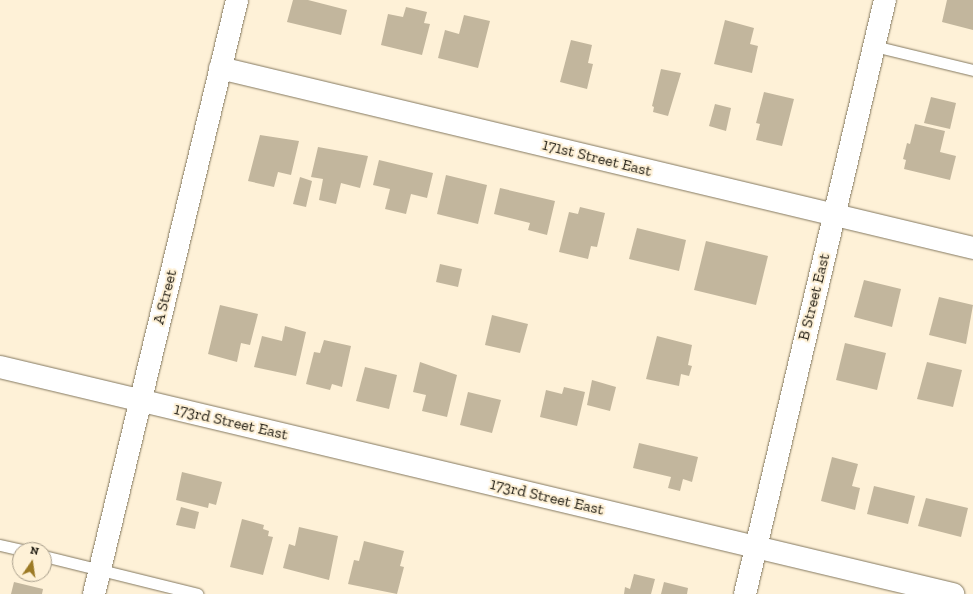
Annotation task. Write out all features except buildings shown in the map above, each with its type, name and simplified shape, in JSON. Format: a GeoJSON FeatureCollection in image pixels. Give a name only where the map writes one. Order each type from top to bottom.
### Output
{"type":"FeatureCollection","features":[{"type":"Feature","properties":{"kind":"street","name":"A Street"},"geometry":{"type":"LineString","coordinates":[[94,594],[237,0]]}},
{"type":"Feature","properties":{"kind":"street","name":"B Street East"},"geometry":{"type":"LineString","coordinates":[[745,594],[885,0]]}},
{"type":"Feature","properties":{"kind":"street","name":"171st Street East"},"geometry":{"type":"LineString","coordinates":[[220,68],[973,248]]}},
{"type":"Feature","properties":{"kind":"street","name":"173rd Street East"},"geometry":{"type":"LineString","coordinates":[[0,367],[953,594]]}},
{"type":"Feature","properties":{"kind":"lane"},"geometry":{"type":"LineString","coordinates":[[874,46],[973,70]]}},
{"type":"Feature","properties":{"kind":"lane"},"geometry":{"type":"LineString","coordinates":[[0,545],[12,548]]}},
{"type":"Feature","properties":{"kind":"lane"},"geometry":{"type":"LineString","coordinates":[[52,558],[197,594]]}}]}
